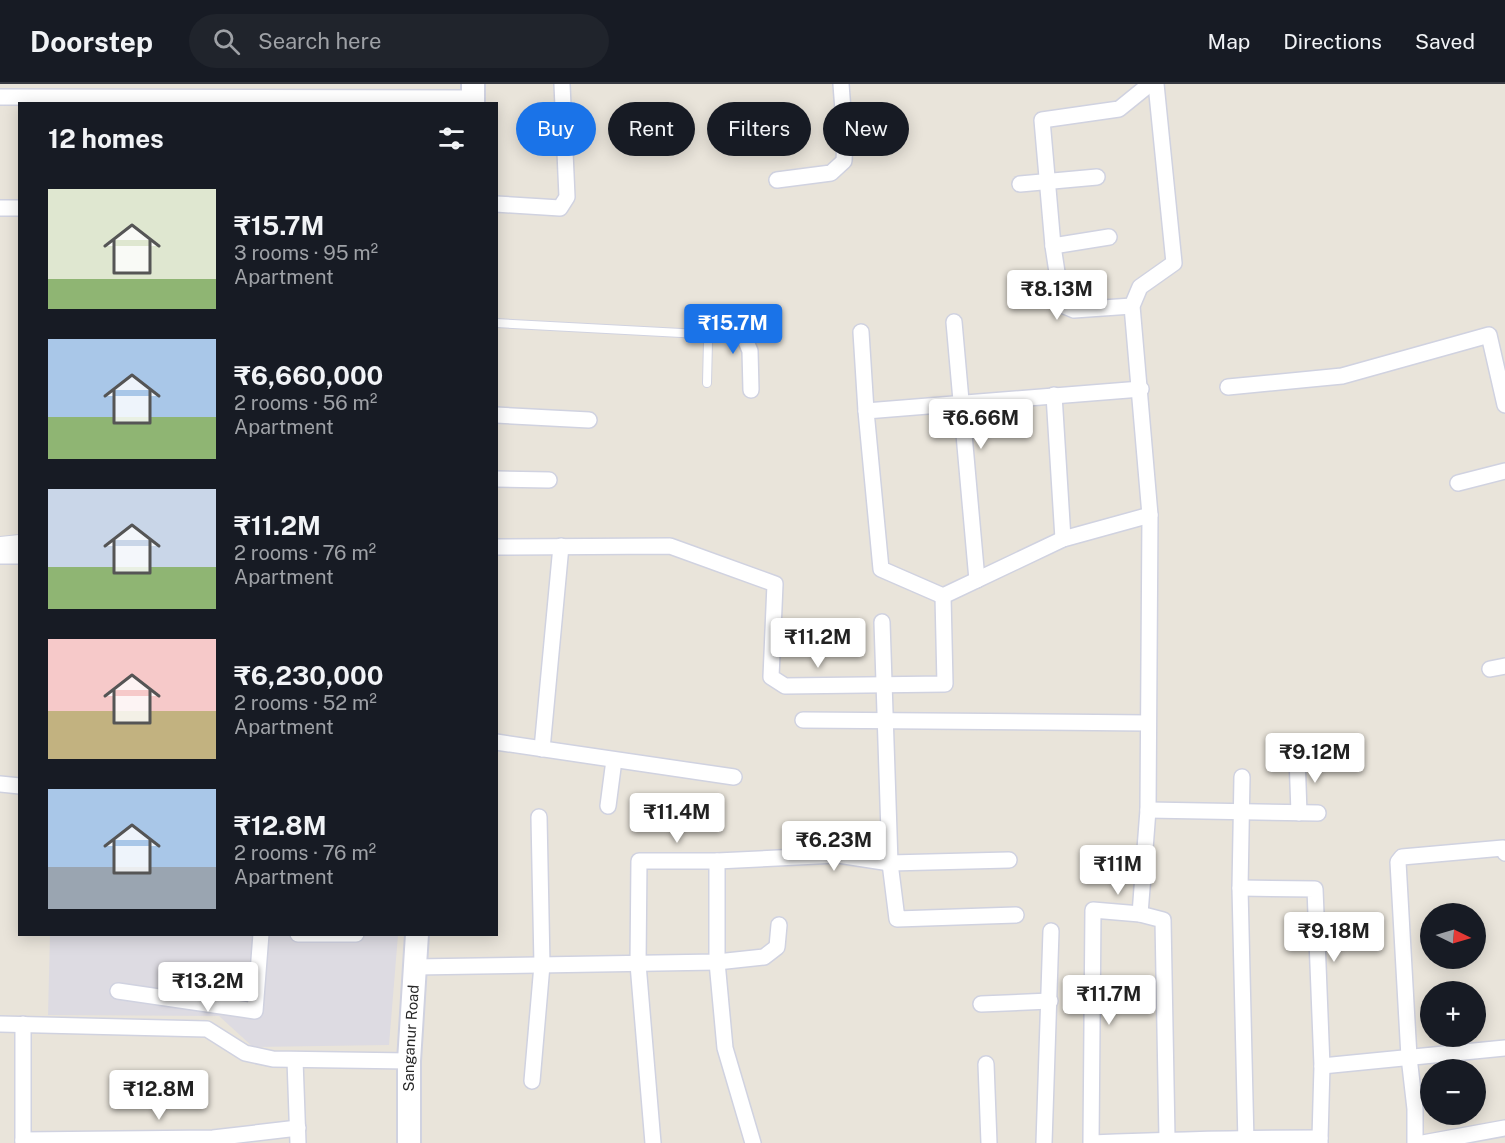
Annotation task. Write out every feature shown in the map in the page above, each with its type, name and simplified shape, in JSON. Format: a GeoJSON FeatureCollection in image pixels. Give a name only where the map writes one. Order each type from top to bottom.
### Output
{"type":"FeatureCollection","features":[{"type":"Feature","properties":{"kind":"main road","name":"Sanganur Road"},"geometry":{"type":"LineString","coordinates":[[409,1143],[409,1061],[417,936]]}},
{"type":"Feature","properties":{"kind":"street"},"geometry":{"type":"LineString","coordinates":[[498,204],[560,208],[567,197],[562,84]]}},
{"type":"Feature","properties":{"kind":"street"},"geometry":{"type":"LineString","coordinates":[[777,180],[831,173],[844,161],[845,137],[841,84]]}},
{"type":"Feature","properties":{"kind":"street"},"geometry":{"type":"LineString","coordinates":[[1132,306],[1074,310],[1062,305],[1053,246],[1042,120],[1119,109],[1150,84]]}},
{"type":"Feature","properties":{"kind":"street"},"geometry":{"type":"LineString","coordinates":[[1140,914],[1148,810],[1150,514],[1141,389],[1132,306],[1140,287],[1174,263],[1156,84]]}},
{"type":"Feature","properties":{"kind":"street"},"geometry":{"type":"LineString","coordinates":[[0,97],[59,101],[93,91],[189,91],[299,95],[473,95]]}},
{"type":"Feature","properties":{"kind":"street"},"geometry":{"type":"LineString","coordinates":[[1020,184],[1097,177]]}},
{"type":"Feature","properties":{"kind":"street"},"geometry":{"type":"LineString","coordinates":[[0,208],[18,208]]}},
{"type":"Feature","properties":{"kind":"street"},"geometry":{"type":"LineString","coordinates":[[1053,246],[1109,237]]}},
{"type":"Feature","properties":{"kind":"street"},"geometry":{"type":"LineString","coordinates":[[954,322],[977,580]]}},
{"type":"Feature","properties":{"kind":"street"},"geometry":{"type":"LineString","coordinates":[[861,332],[881,569],[943,596],[1064,539],[1150,514]]}},
{"type":"Feature","properties":{"kind":"street"},"geometry":{"type":"LineString","coordinates":[[700,334],[743,334],[750,351],[751,390]]}},
{"type":"Feature","properties":{"kind":"street"},"geometry":{"type":"LineString","coordinates":[[1228,387],[1342,376],[1490,335],[1505,405]]}},
{"type":"Feature","properties":{"kind":"street"},"geometry":{"type":"LineString","coordinates":[[866,411],[1141,389]]}},
{"type":"Feature","properties":{"kind":"street"},"geometry":{"type":"LineString","coordinates":[[1054,395],[1064,539]]}},
{"type":"Feature","properties":{"kind":"street"},"geometry":{"type":"LineString","coordinates":[[498,415],[589,420]]}},
{"type":"Feature","properties":{"kind":"street"},"geometry":{"type":"LineString","coordinates":[[1458,483],[1505,471]]}},
{"type":"Feature","properties":{"kind":"street"},"geometry":{"type":"LineString","coordinates":[[498,479],[549,480]]}},
{"type":"Feature","properties":{"kind":"street"},"geometry":{"type":"LineString","coordinates":[[0,537],[18,536]]}},
{"type":"Feature","properties":{"kind":"street"},"geometry":{"type":"LineString","coordinates":[[0,547],[18,545]]}},
{"type":"Feature","properties":{"kind":"street"},"geometry":{"type":"LineString","coordinates":[[542,749],[561,546]]}},
{"type":"Feature","properties":{"kind":"street"},"geometry":{"type":"LineString","coordinates":[[498,547],[670,546],[776,584],[771,677],[785,686],[945,684],[943,596]]}},
{"type":"Feature","properties":{"kind":"street"},"geometry":{"type":"LineString","coordinates":[[0,556],[18,556]]}},
{"type":"Feature","properties":{"kind":"street"},"geometry":{"type":"LineString","coordinates":[[882,622],[890,863],[897,920],[1016,915]]}},
{"type":"Feature","properties":{"kind":"street"},"geometry":{"type":"LineString","coordinates":[[802,720],[1148,723]]}},
{"type":"Feature","properties":{"kind":"street"},"geometry":{"type":"LineString","coordinates":[[498,742],[734,777]]}},
{"type":"Feature","properties":{"kind":"street"},"geometry":{"type":"LineString","coordinates":[[1297,756],[1299,813]]}},
{"type":"Feature","properties":{"kind":"street"},"geometry":{"type":"LineString","coordinates":[[608,806],[614,760]]}},
{"type":"Feature","properties":{"kind":"street"},"geometry":{"type":"LineString","coordinates":[[1242,777],[1240,888],[1245,1140]]}},
{"type":"Feature","properties":{"kind":"street"},"geometry":{"type":"LineString","coordinates":[[0,784],[18,786]]}},
{"type":"Feature","properties":{"kind":"street"},"geometry":{"type":"LineString","coordinates":[[1148,810],[1318,813]]}},
{"type":"Feature","properties":{"kind":"street"},"geometry":{"type":"LineString","coordinates":[[532,1081],[542,965],[539,817]]}},
{"type":"Feature","properties":{"kind":"street"},"geometry":{"type":"LineString","coordinates":[[1415,1143],[1415,1109],[1409,1057],[1398,862],[1402,857],[1504,850]]}},
{"type":"Feature","properties":{"kind":"street"},"geometry":{"type":"LineString","coordinates":[[649,1143],[638,964],[639,861],[717,861],[838,855],[890,863],[1009,860]]}},
{"type":"Feature","properties":{"kind":"street"},"geometry":{"type":"LineString","coordinates":[[717,861],[717,962],[725,1048],[753,1143]]}},
{"type":"Feature","properties":{"kind":"street"},"geometry":{"type":"LineString","coordinates":[[1166,1140],[1163,921],[1140,914],[1093,910],[1092,1143],[1166,1140],[1320,1140],[1322,1066],[1315,889],[1240,888]]}},
{"type":"Feature","properties":{"kind":"street"},"geometry":{"type":"LineString","coordinates":[[415,967],[717,962],[764,957],[777,947],[779,925]]}},
{"type":"Feature","properties":{"kind":"street"},"geometry":{"type":"LineString","coordinates":[[1044,1143],[1051,931]]}},
{"type":"Feature","properties":{"kind":"street"},"geometry":{"type":"LineString","coordinates":[[118,991],[255,1011],[261,936]]}},
{"type":"Feature","properties":{"kind":"street"},"geometry":{"type":"LineString","coordinates":[[981,1004],[1050,1001]]}},
{"type":"Feature","properties":{"kind":"street"},"geometry":{"type":"LineString","coordinates":[[0,1024],[207,1029],[244,1053],[273,1059],[409,1061]]}},
{"type":"Feature","properties":{"kind":"street"},"geometry":{"type":"LineString","coordinates":[[23,1024],[23,1142],[213,1140],[298,1136],[295,1060]]}},
{"type":"Feature","properties":{"kind":"street"},"geometry":{"type":"LineString","coordinates":[[1322,1066],[1505,1048]]}},
{"type":"Feature","properties":{"kind":"street"},"geometry":{"type":"LineString","coordinates":[[986,1064],[989,1143]]}},
{"type":"Feature","properties":{"kind":"street"},"geometry":{"type":"LineString","coordinates":[[1423,1143],[1505,1128]]}},
{"type":"Feature","properties":{"kind":"lane"},"geometry":{"type":"LineString","coordinates":[[498,323],[700,334],[708,341],[707,383]]}},
{"type":"Feature","properties":{"kind":"shaded area"},"geometry":{"type":"Polygon","coordinates":[[[50,936],[398,936],[389,1045],[253,1047],[219,1016],[48,1015],[50,936]]]}}]}
